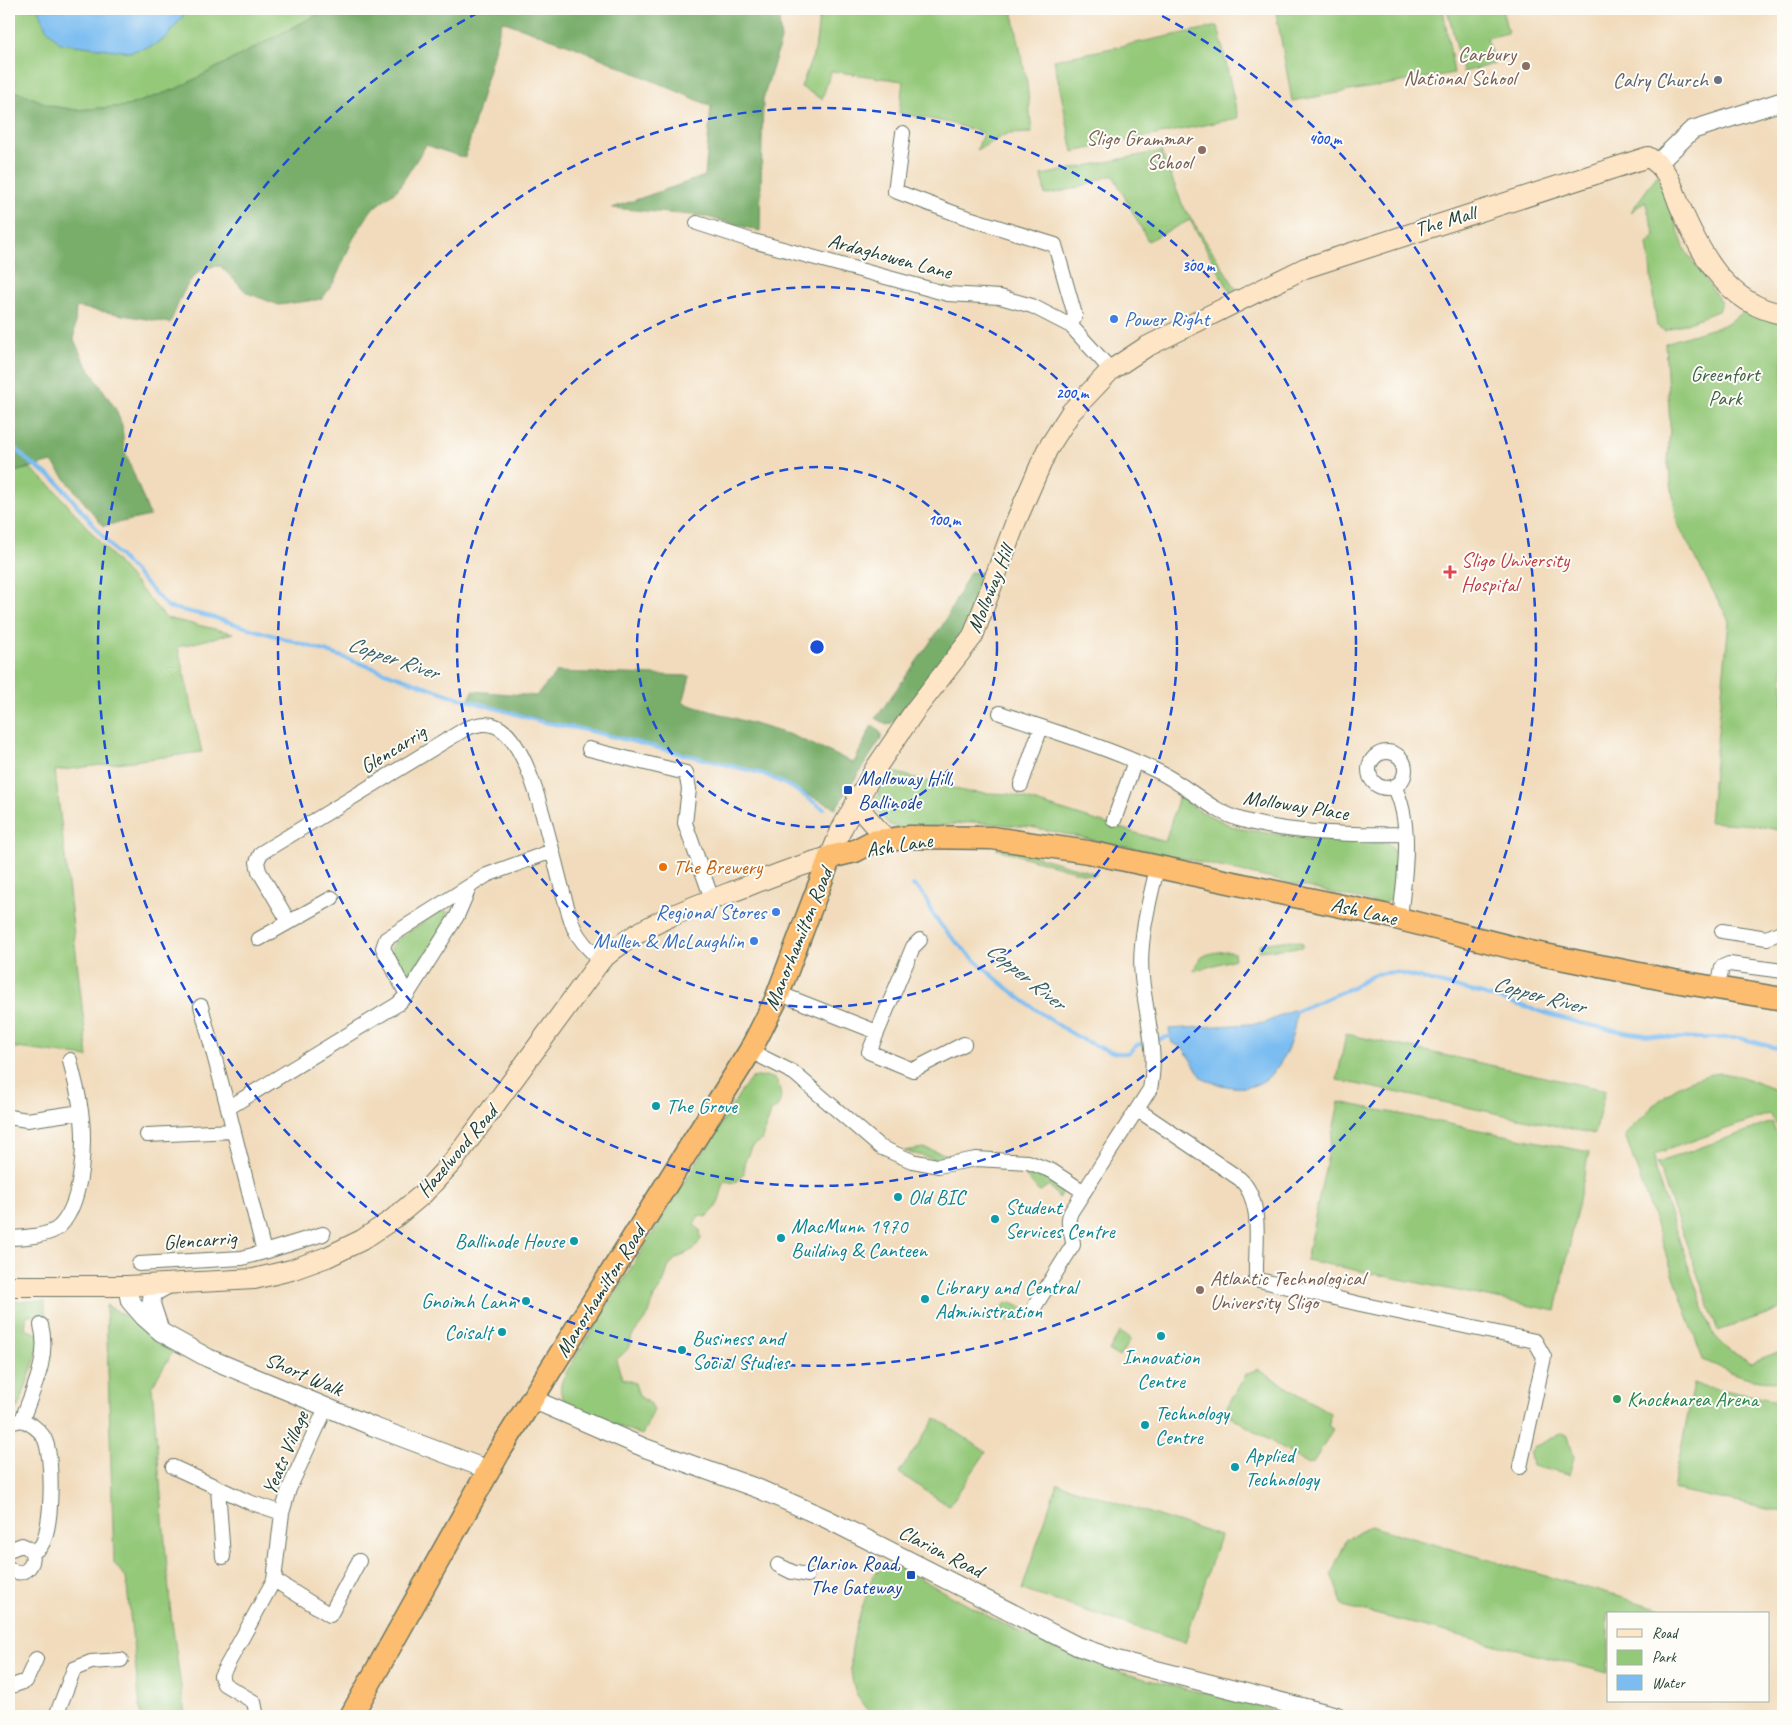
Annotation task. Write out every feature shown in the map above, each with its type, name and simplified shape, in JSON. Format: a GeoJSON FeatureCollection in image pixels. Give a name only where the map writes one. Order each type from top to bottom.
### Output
{"type":"FeatureCollection","features":[{"type":"Feature","properties":{"kind":"highway","name":"Ash Lane"},"geometry":{"type":"LineString","coordinates":[[830,857],[855,851],[872,842],[910,837],[992,838],[1040,844],[1400,919],[1530,952],[1783,999]]}},
{"type":"Feature","properties":{"kind":"highway","name":"Ash Lane"},"geometry":{"type":"LineString","coordinates":[[855,851],[865,854],[893,850],[944,838]]}},
{"type":"Feature","properties":{"kind":"highway","name":"Manorhamilton Road"},"geometry":{"type":"LineString","coordinates":[[351,1716],[489,1470],[750,1051],[778,994],[830,857]]}},
{"type":"Feature","properties":{"kind":"main road","name":"The Mall"},"geometry":{"type":"LineString","coordinates":[[1112,370],[1146,347],[1305,268],[1635,159],[1648,157],[1659,162]]}},
{"type":"Feature","properties":{"kind":"main road"},"geometry":{"type":"LineString","coordinates":[[1659,162],[1666,173],[1693,237],[1710,265],[1742,297],[1754,304],[1783,314]]}},
{"type":"Feature","properties":{"kind":"main road","name":"Molloway Hill"},"geometry":{"type":"LineString","coordinates":[[830,857],[857,798],[898,734],[973,636],[1016,521],[1047,450],[1071,412],[1112,370]]}},
{"type":"Feature","properties":{"kind":"main road"},"geometry":{"type":"LineString","coordinates":[[857,798],[865,815],[887,840]]}},
{"type":"Feature","properties":{"kind":"main road","name":"Hazelwood Road"},"geometry":{"type":"LineString","coordinates":[[9,1286],[127,1286],[254,1279],[291,1270],[336,1252],[393,1219],[423,1194],[455,1159],[601,960],[638,932],[662,919],[804,863],[830,857]]}},
{"type":"Feature","properties":{"kind":"street"},"geometry":{"type":"LineString","coordinates":[[1659,162],[1692,130],[1783,101]]}},
{"type":"Feature","properties":{"kind":"street"},"geometry":{"type":"LineString","coordinates":[[903,133],[895,191],[962,216],[1055,245],[1075,315],[1071,326]]}},
{"type":"Feature","properties":{"kind":"street","name":"Ardaghowen Lane"},"geometry":{"type":"LineString","coordinates":[[697,223],[753,241],[948,294],[1000,297],[1032,306],[1071,326],[1112,370]]}},
{"type":"Feature","properties":{"kind":"street","name":"Molloway Place"},"geometry":{"type":"LineString","coordinates":[[1000,713],[1135,761],[1166,776],[1208,805],[1242,820],[1284,828],[1363,835],[1405,834]]}},
{"type":"Feature","properties":{"kind":"street","name":"Glencarrig"},"geometry":{"type":"LineString","coordinates":[[289,922],[259,871],[257,862],[261,853],[465,728],[479,724],[492,724],[502,729],[521,754],[529,772],[575,930],[589,950],[601,960]]}},
{"type":"Feature","properties":{"kind":"street"},"geometry":{"type":"LineString","coordinates":[[1021,785],[1041,727]]}},
{"type":"Feature","properties":{"kind":"street"},"geometry":{"type":"LineString","coordinates":[[589,749],[686,773],[688,789],[685,823],[712,899]]}},
{"type":"Feature","properties":{"kind":"street"},"geometry":{"type":"LineString","coordinates":[[1114,820],[1135,761]]}},
{"type":"Feature","properties":{"kind":"street"},"geometry":{"type":"LineString","coordinates":[[1394,786],[1400,798],[1405,834],[1400,919]]}},
{"type":"Feature","properties":{"kind":"street"},"geometry":{"type":"LineString","coordinates":[[407,995],[383,948],[386,939],[487,875],[552,851]]}},
{"type":"Feature","properties":{"kind":"street"},"geometry":{"type":"LineString","coordinates":[[1036,1306],[1073,1245],[1068,1217],[1150,1089],[1153,1075],[1152,1056],[1141,956],[1149,903],[1157,868]]}},
{"type":"Feature","properties":{"kind":"street"},"geometry":{"type":"LineString","coordinates":[[228,1108],[390,1009],[407,995],[457,916],[469,888]]}},
{"type":"Feature","properties":{"kind":"street"},"geometry":{"type":"LineString","coordinates":[[259,939],[332,898]]}},
{"type":"Feature","properties":{"kind":"street"},"geometry":{"type":"LineString","coordinates":[[1722,931],[1736,939],[1767,938],[1783,931]]}},
{"type":"Feature","properties":{"kind":"street"},"geometry":{"type":"LineString","coordinates":[[920,940],[912,947],[869,1052],[912,1070],[964,1044]]}},
{"type":"Feature","properties":{"kind":"street"},"geometry":{"type":"LineString","coordinates":[[1718,988],[1722,968],[1729,964],[1783,971]]}},
{"type":"Feature","properties":{"kind":"street"},"geometry":{"type":"LineString","coordinates":[[778,994],[878,1032]]}},
{"type":"Feature","properties":{"kind":"street","name":"Glencarrig"},"geometry":{"type":"LineString","coordinates":[[201,1006],[264,1252]]}},
{"type":"Feature","properties":{"kind":"street"},"geometry":{"type":"LineString","coordinates":[[750,1051],[794,1073],[880,1147],[894,1155],[938,1166],[976,1159],[1028,1162],[1052,1171],[1084,1192]]}},
{"type":"Feature","properties":{"kind":"street"},"geometry":{"type":"LineString","coordinates":[[9,1238],[30,1238],[59,1227],[75,1200],[82,1154],[81,1112],[70,1060]]}},
{"type":"Feature","properties":{"kind":"street"},"geometry":{"type":"LineString","coordinates":[[1138,1110],[1240,1179],[1249,1188],[1255,1206],[1256,1276],[1259,1280],[1536,1341],[1544,1357],[1520,1467]]}},
{"type":"Feature","properties":{"kind":"street"},"geometry":{"type":"LineString","coordinates":[[9,1117],[27,1120],[81,1112]]}},
{"type":"Feature","properties":{"kind":"street"},"geometry":{"type":"LineString","coordinates":[[147,1135],[233,1131]]}},
{"type":"Feature","properties":{"kind":"street","name":"Glencarrig"},"geometry":{"type":"LineString","coordinates":[[139,1264],[242,1258],[323,1234]]}},
{"type":"Feature","properties":{"kind":"street"},"geometry":{"type":"LineString","coordinates":[[161,1332],[153,1315],[151,1304],[154,1293],[169,1284]]}},
{"type":"Feature","properties":{"kind":"street","name":"Short Walk"},"geometry":{"type":"LineString","coordinates":[[127,1286],[130,1301],[134,1307],[161,1332],[208,1358],[326,1408],[489,1470]]}},
{"type":"Feature","properties":{"kind":"street"},"geometry":{"type":"LineString","coordinates":[[32,1553],[42,1545],[48,1524],[49,1449],[43,1436],[34,1426],[15,1421],[46,1346],[41,1325]]}},
{"type":"Feature","properties":{"kind":"street","name":"Clarion Road"},"geometry":{"type":"LineString","coordinates":[[532,1399],[645,1448],[760,1489],[828,1519],[1078,1646],[1117,1660],[1337,1716]]}},
{"type":"Feature","properties":{"kind":"street","name":"Yeats Village"},"geometry":{"type":"LineString","coordinates":[[254,1716],[254,1702],[224,1684],[221,1676],[274,1580],[282,1513],[288,1488],[326,1408]]}},
{"type":"Feature","properties":{"kind":"street","name":"Yeats Village"},"geometry":{"type":"LineString","coordinates":[[173,1467],[218,1488],[282,1513]]}},
{"type":"Feature","properties":{"kind":"street"},"geometry":{"type":"LineString","coordinates":[[218,1488],[223,1557]]}},
{"type":"Feature","properties":{"kind":"street"},"geometry":{"type":"LineString","coordinates":[[9,1550],[22,1545],[32,1553],[33,1562],[28,1570],[20,1573],[9,1568]]}},
{"type":"Feature","properties":{"kind":"street"},"geometry":{"type":"LineString","coordinates":[[274,1580],[330,1615],[359,1561]]}},
{"type":"Feature","properties":{"kind":"street"},"geometry":{"type":"LineString","coordinates":[[778,1565],[792,1572],[807,1575]]}},
{"type":"Feature","properties":{"kind":"street"},"geometry":{"type":"LineString","coordinates":[[9,1685],[15,1686],[26,1681],[36,1659]]}},
{"type":"Feature","properties":{"kind":"street"},"geometry":{"type":"LineString","coordinates":[[56,1716],[74,1669],[91,1662],[121,1660]]}},
{"type":"Feature","properties":{"kind":"green space"},"geometry":{"type":"Polygon","coordinates":[[[9,9],[328,9],[176,89],[127,106],[76,110],[51,106],[22,93],[9,91],[9,9]]]}},
{"type":"Feature","properties":{"kind":"green space"},"geometry":{"type":"Polygon","coordinates":[[[328,9],[778,9],[781,40],[763,99],[760,231],[703,216],[612,208],[705,176],[711,106],[575,47],[502,21],[465,158],[426,145],[398,189],[372,209],[353,239],[334,282],[322,299],[279,305],[247,293],[220,266],[209,267],[193,278],[182,294],[170,323],[76,307],[74,340],[84,361],[115,408],[122,425],[124,449],[150,516],[103,526],[52,462],[9,473],[9,91],[22,93],[51,106],[76,110],[127,106],[176,89],[328,9]]]}},
{"type":"Feature","properties":{"kind":"green space"},"geometry":{"type":"Polygon","coordinates":[[[820,9],[1012,9],[1027,83],[1032,133],[1007,134],[977,150],[983,133],[950,123],[899,113],[903,81],[831,71],[822,99],[801,87],[815,50],[820,9]]]}},
{"type":"Feature","properties":{"kind":"green space"},"geometry":{"type":"Polygon","coordinates":[[[1297,9],[1443,9],[1454,73],[1292,101],[1276,12],[1297,9]]]}},
{"type":"Feature","properties":{"kind":"green space"},"geometry":{"type":"Polygon","coordinates":[[[1447,9],[1502,9],[1508,33],[1487,38],[1494,64],[1463,72],[1447,9]]]}},
{"type":"Feature","properties":{"kind":"green space"},"geometry":{"type":"Polygon","coordinates":[[[1218,26],[1238,118],[1073,152],[1054,60],[1218,26]]]}},
{"type":"Feature","properties":{"kind":"green space"},"geometry":{"type":"Polygon","coordinates":[[[1161,151],[1183,206],[1237,290],[1231,293],[1190,220],[1148,241],[1113,175],[1072,189],[1045,195],[1042,175],[1161,151]]]}},
{"type":"Feature","properties":{"kind":"green space"},"geometry":{"type":"Polygon","coordinates":[[[1658,174],[1685,250],[1721,302],[1718,311],[1665,331],[1657,326],[1655,316],[1647,244],[1655,235],[1645,201],[1630,213],[1658,174]]]}},
{"type":"Feature","properties":{"kind":"green space","name":"Greenfort Park"},"geometry":{"type":"Polygon","coordinates":[[[1744,312],[1783,324],[1783,831],[1754,825],[1709,822],[1729,621],[1677,523],[1668,463],[1670,425],[1665,343],[1724,325],[1744,312]]]}},
{"type":"Feature","properties":{"kind":"green space"},"geometry":{"type":"Polygon","coordinates":[[[30,468],[53,488],[166,618],[233,633],[178,647],[202,752],[55,771],[88,1057],[9,1047],[9,473],[30,468]]]}},
{"type":"Feature","properties":{"kind":"green space"},"geometry":{"type":"Polygon","coordinates":[[[970,572],[989,573],[967,633],[892,723],[887,725],[876,718],[944,623],[970,572]]]}},
{"type":"Feature","properties":{"kind":"green space"},"geometry":{"type":"Polygon","coordinates":[[[557,672],[690,676],[683,703],[791,735],[854,763],[872,725],[881,733],[881,739],[836,808],[764,774],[468,701],[473,691],[536,696],[557,672]]]}},
{"type":"Feature","properties":{"kind":"green space"},"geometry":{"type":"Polygon","coordinates":[[[890,771],[967,792],[1010,794],[1165,842],[1179,796],[1198,810],[1236,828],[1307,839],[1388,843],[1392,848],[1396,861],[1393,897],[1383,904],[1371,902],[1190,860],[1031,827],[974,822],[904,830],[888,824],[879,813],[875,799],[890,771]]]}},
{"type":"Feature","properties":{"kind":"green space"},"geometry":{"type":"Polygon","coordinates":[[[1001,846],[1097,874],[1092,876],[996,849],[1001,846]]]}},
{"type":"Feature","properties":{"kind":"green space"},"geometry":{"type":"Polygon","coordinates":[[[441,911],[448,912],[448,918],[413,975],[404,972],[393,956],[391,946],[396,940],[441,911]]]}},
{"type":"Feature","properties":{"kind":"green space"},"geometry":{"type":"Polygon","coordinates":[[[1291,940],[1303,943],[1302,947],[1259,951],[1260,944],[1291,940]]]}},
{"type":"Feature","properties":{"kind":"green space"},"geometry":{"type":"Polygon","coordinates":[[[1227,951],[1234,953],[1235,959],[1194,971],[1202,957],[1211,953],[1227,951]]]}},
{"type":"Feature","properties":{"kind":"green space"},"geometry":{"type":"Polygon","coordinates":[[[1346,1034],[1605,1090],[1595,1134],[1337,1080],[1346,1034]]]}},
{"type":"Feature","properties":{"kind":"green space"},"geometry":{"type":"Polygon","coordinates":[[[1721,1073],[1740,1076],[1783,1093],[1783,1142],[1778,1126],[1769,1114],[1655,1154],[1655,1171],[1712,1333],[1731,1352],[1752,1362],[1783,1350],[1783,1380],[1752,1379],[1703,1360],[1625,1135],[1667,1094],[1691,1080],[1721,1073]]]}},
{"type":"Feature","properties":{"kind":"green space"},"geometry":{"type":"Polygon","coordinates":[[[765,1076],[775,1079],[779,1086],[781,1097],[777,1108],[772,1110],[761,1141],[751,1147],[744,1164],[744,1174],[734,1183],[725,1181],[713,1211],[705,1217],[699,1215],[694,1225],[700,1230],[701,1239],[694,1249],[674,1260],[668,1268],[663,1284],[654,1297],[649,1314],[632,1336],[628,1349],[616,1360],[622,1378],[635,1383],[639,1396],[651,1404],[654,1410],[642,1435],[576,1408],[568,1403],[561,1394],[561,1383],[564,1376],[744,1087],[752,1078],[765,1076]]]}},
{"type":"Feature","properties":{"kind":"green space"},"geometry":{"type":"Polygon","coordinates":[[[1339,1102],[1589,1152],[1556,1311],[1306,1260],[1339,1102]]]}},
{"type":"Feature","properties":{"kind":"green space"},"geometry":{"type":"Polygon","coordinates":[[[1772,1122],[1783,1153],[1783,1308],[1718,1331],[1657,1163],[1772,1122]]]}},
{"type":"Feature","properties":{"kind":"green space"},"geometry":{"type":"Polygon","coordinates":[[[924,1148],[952,1156],[937,1160],[904,1151],[924,1148]]]}},
{"type":"Feature","properties":{"kind":"green space"},"geometry":{"type":"Polygon","coordinates":[[[1032,1169],[1066,1185],[1059,1198],[1049,1185],[1039,1192],[1024,1174],[1030,1175],[1032,1169]]]}},
{"type":"Feature","properties":{"kind":"green space"},"geometry":{"type":"Polygon","coordinates":[[[9,1301],[45,1301],[45,1315],[27,1315],[25,1329],[38,1334],[40,1345],[19,1407],[9,1414],[9,1301]]]}},
{"type":"Feature","properties":{"kind":"green space"},"geometry":{"type":"Polygon","coordinates":[[[1011,1302],[1023,1307],[1024,1311],[1021,1316],[1014,1316],[1007,1321],[998,1315],[1005,1304],[1011,1302]]]}},
{"type":"Feature","properties":{"kind":"green space"},"geometry":{"type":"Polygon","coordinates":[[[106,1305],[174,1350],[152,1386],[171,1615],[185,1716],[141,1716],[126,1578],[114,1563],[106,1305]]]}},
{"type":"Feature","properties":{"kind":"green space"},"geometry":{"type":"Polygon","coordinates":[[[1120,1332],[1131,1339],[1119,1357],[1109,1351],[1120,1332]]]}},
{"type":"Feature","properties":{"kind":"green space"},"geometry":{"type":"Polygon","coordinates":[[[1257,1369],[1330,1413],[1329,1427],[1333,1429],[1313,1463],[1307,1464],[1224,1412],[1246,1374],[1257,1369]]]}},
{"type":"Feature","properties":{"kind":"green space"},"geometry":{"type":"Polygon","coordinates":[[[1694,1384],[1783,1402],[1783,1512],[1673,1489],[1694,1384]]]}},
{"type":"Feature","properties":{"kind":"green space"},"geometry":{"type":"Polygon","coordinates":[[[936,1418],[986,1452],[949,1506],[899,1473],[936,1418]]]}},
{"type":"Feature","properties":{"kind":"green space"},"geometry":{"type":"Polygon","coordinates":[[[1562,1433],[1568,1436],[1574,1457],[1569,1475],[1532,1466],[1530,1454],[1534,1447],[1562,1433]]]}},
{"type":"Feature","properties":{"kind":"green space"},"geometry":{"type":"Polygon","coordinates":[[[1057,1483],[1220,1536],[1185,1643],[1022,1590],[1057,1483]]]}},
{"type":"Feature","properties":{"kind":"green space"},"geometry":{"type":"Polygon","coordinates":[[[1370,1526],[1665,1610],[1665,1612],[1607,1612],[1607,1673],[1343,1606],[1331,1574],[1347,1539],[1370,1526]]]}},
{"type":"Feature","properties":{"kind":"green space"},"geometry":{"type":"Polygon","coordinates":[[[902,1568],[1003,1624],[1083,1659],[1130,1675],[1276,1711],[1275,1716],[872,1716],[858,1697],[852,1676],[851,1661],[855,1632],[873,1575],[882,1569],[902,1568]]]}},
{"type":"Feature","properties":{"kind":"water"},"geometry":{"type":"Polygon","coordinates":[[[39,9],[185,9],[183,16],[167,37],[152,46],[129,52],[60,43],[46,28],[39,9]]]}},
{"type":"Feature","properties":{"kind":"water"},"geometry":{"type":"Polygon","coordinates":[[[1292,1010],[1296,1011],[1293,1032],[1278,1066],[1262,1082],[1246,1087],[1227,1086],[1203,1079],[1183,1048],[1172,1043],[1169,1029],[1265,1023],[1292,1010]]]}},
{"type":"Feature","properties":{"kind":"waterway","name":"Copper River"},"geometry":{"type":"LineString","coordinates":[[9,442],[27,460],[57,481],[115,551],[168,607],[212,617],[328,652],[453,696],[543,722],[586,730],[764,774],[793,788],[824,809]]}},
{"type":"Feature","properties":{"kind":"waterway","name":"Copper River"},"geometry":{"type":"LineString","coordinates":[[913,885],[925,897],[936,919],[970,955],[1018,996],[1069,1032],[1115,1053],[1128,1053],[1137,1045],[1171,1036]]}},
{"type":"Feature","properties":{"kind":"waterway","name":"Copper River"},"geometry":{"type":"LineString","coordinates":[[1296,1011],[1351,988],[1375,974],[1395,972],[1479,993],[1579,1023],[1630,1033],[1672,1038],[1740,1038],[1783,1050]]}},
{"type":"Feature","properties":{"kind":"place","name":"Carbury National School"},"geometry":{"type":"Point","coordinates":[1526,66]}},
{"type":"Feature","properties":{"kind":"place","name":"Calry Church"},"geometry":{"type":"Point","coordinates":[1718,80]}},
{"type":"Feature","properties":{"kind":"place","name":"Sligo Grammar School"},"geometry":{"type":"Point","coordinates":[1202,150]}},
{"type":"Feature","properties":{"kind":"place","name":"Power Right"},"geometry":{"type":"Point","coordinates":[1114,319]}},
{"type":"Feature","properties":{"kind":"place","name":"Sligo University Hospital"},"geometry":{"type":"Point","coordinates":[1450,572]}},
{"type":"Feature","properties":{"kind":"place","name":"Molloway Hill, Ballinode"},"geometry":{"type":"Point","coordinates":[848,790]}},
{"type":"Feature","properties":{"kind":"place","name":"The Brewery"},"geometry":{"type":"Point","coordinates":[663,867]}},
{"type":"Feature","properties":{"kind":"place","name":"Regional Stores"},"geometry":{"type":"Point","coordinates":[776,912]}},
{"type":"Feature","properties":{"kind":"place","name":"Mullen & McLaughlin"},"geometry":{"type":"Point","coordinates":[754,941]}},
{"type":"Feature","properties":{"kind":"place","name":"The Grove"},"geometry":{"type":"Point","coordinates":[656,1106]}},
{"type":"Feature","properties":{"kind":"place","name":"Old BIC"},"geometry":{"type":"Point","coordinates":[898,1197]}},
{"type":"Feature","properties":{"kind":"place","name":"Student Services Centre"},"geometry":{"type":"Point","coordinates":[995,1219]}},
{"type":"Feature","properties":{"kind":"place","name":"MacMunn 1970 Building & Canteen"},"geometry":{"type":"Point","coordinates":[781,1238]}},
{"type":"Feature","properties":{"kind":"place","name":"Ballinode House"},"geometry":{"type":"Point","coordinates":[574,1241]}},
{"type":"Feature","properties":{"kind":"place","name":"Atlantic Technological University Sligo"},"geometry":{"type":"Point","coordinates":[1200,1290]}},
{"type":"Feature","properties":{"kind":"place","name":"Library and Central Administration"},"geometry":{"type":"Point","coordinates":[925,1299]}},
{"type":"Feature","properties":{"kind":"place","name":"Gnoimh Lann"},"geometry":{"type":"Point","coordinates":[526,1301]}},
{"type":"Feature","properties":{"kind":"place","name":"Coisalt"},"geometry":{"type":"Point","coordinates":[502,1332]}},
{"type":"Feature","properties":{"kind":"place","name":"Innovation Centre"},"geometry":{"type":"Point","coordinates":[1161,1336]}},
{"type":"Feature","properties":{"kind":"place","name":"Business and Social Studies"},"geometry":{"type":"Point","coordinates":[682,1350]}},
{"type":"Feature","properties":{"kind":"place","name":"Knocknarea Arena"},"geometry":{"type":"Point","coordinates":[1617,1399]}},
{"type":"Feature","properties":{"kind":"place","name":"Technology Centre"},"geometry":{"type":"Point","coordinates":[1145,1425]}},
{"type":"Feature","properties":{"kind":"place","name":"Applied Technology"},"geometry":{"type":"Point","coordinates":[1235,1467]}},
{"type":"Feature","properties":{"kind":"place","name":"Clarion Road, The Gateway"},"geometry":{"type":"Point","coordinates":[911,1575]}}]}
